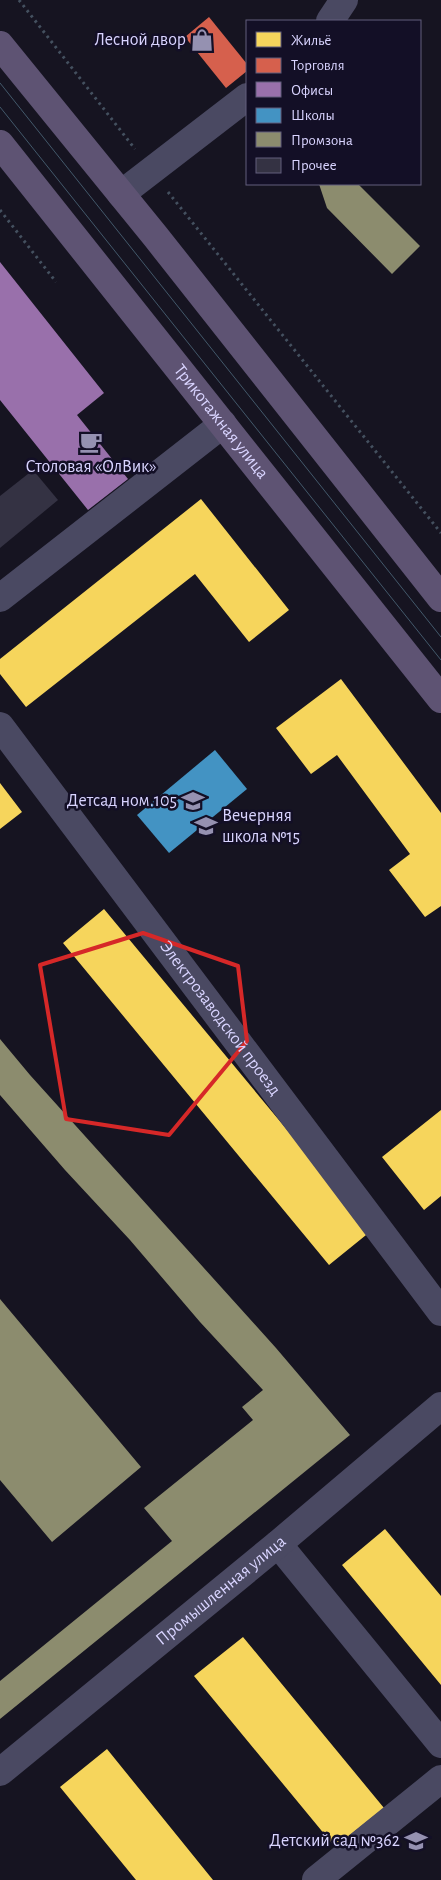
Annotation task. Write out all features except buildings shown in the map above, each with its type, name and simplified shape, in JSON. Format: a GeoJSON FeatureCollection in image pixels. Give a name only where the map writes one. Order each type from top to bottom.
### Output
{"type":"FeatureCollection","features":[{"type":"Feature","properties":{"kind":"main road"},"geometry":{"type":"LineString","coordinates":[[0,45],[121,194],[441,598]]}},
{"type":"Feature","properties":{"kind":"main road","name":"Трикотажная улица"},"geometry":{"type":"LineString","coordinates":[[0,144],[441,699]]}},
{"type":"Feature","properties":{"kind":"street"},"geometry":{"type":"LineString","coordinates":[[331,20],[344,0]]}},
{"type":"Feature","properties":{"kind":"street"},"geometry":{"type":"LineString","coordinates":[[121,194],[246,98]]}},
{"type":"Feature","properties":{"kind":"street"},"geometry":{"type":"LineString","coordinates":[[0,598],[223,424]]}},
{"type":"Feature","properties":{"kind":"street","name":"Электрозаводской проезд"},"geometry":{"type":"LineString","coordinates":[[0,726],[441,1312]]}},
{"type":"Feature","properties":{"kind":"street","name":"Промышленная улица"},"geometry":{"type":"LineString","coordinates":[[0,1772],[278,1544],[441,1406]]}},
{"type":"Feature","properties":{"kind":"street"},"geometry":{"type":"LineString","coordinates":[[278,1544],[441,1744]]}},
{"type":"Feature","properties":{"kind":"street"},"geometry":{"type":"LineString","coordinates":[[316,1880],[441,1779]]}},
{"type":"Feature","properties":{"kind":"path"},"geometry":{"type":"LineString","coordinates":[[19,0],[441,533]]}},
{"type":"Feature","properties":{"kind":"path"},"geometry":{"type":"LineString","coordinates":[[0,210],[56,282]]}},
{"type":"Feature","properties":{"kind":"highlighted area"},"geometry":{"type":"Polygon","coordinates":[[[143,933],[238,966],[247,1041],[169,1135],[66,1119],[40,965],[143,933]]]}},
{"type":"Feature","properties":{"kind":"tram line"},"geometry":{"type":"LineString","coordinates":[[0,83],[441,637]]}},
{"type":"Feature","properties":{"kind":"tram line"},"geometry":{"type":"LineString","coordinates":[[0,107],[441,660]]}},
{"type":"Feature","properties":{"kind":"place","name":"Лесной двор"},"geometry":{"type":"Point","coordinates":[202,40]}},
{"type":"Feature","properties":{"kind":"place","name":"Столовая «ОлВик»"},"geometry":{"type":"Point","coordinates":[91,442]}},
{"type":"Feature","properties":{"kind":"place","name":"Детсад ном.105"},"geometry":{"type":"Point","coordinates":[193,801]}},
{"type":"Feature","properties":{"kind":"place","name":"Вечерняя школа №15"},"geometry":{"type":"Point","coordinates":[206,826]}},
{"type":"Feature","properties":{"kind":"place","name":"Детский сад №362"},"geometry":{"type":"Point","coordinates":[416,1841]}}]}
